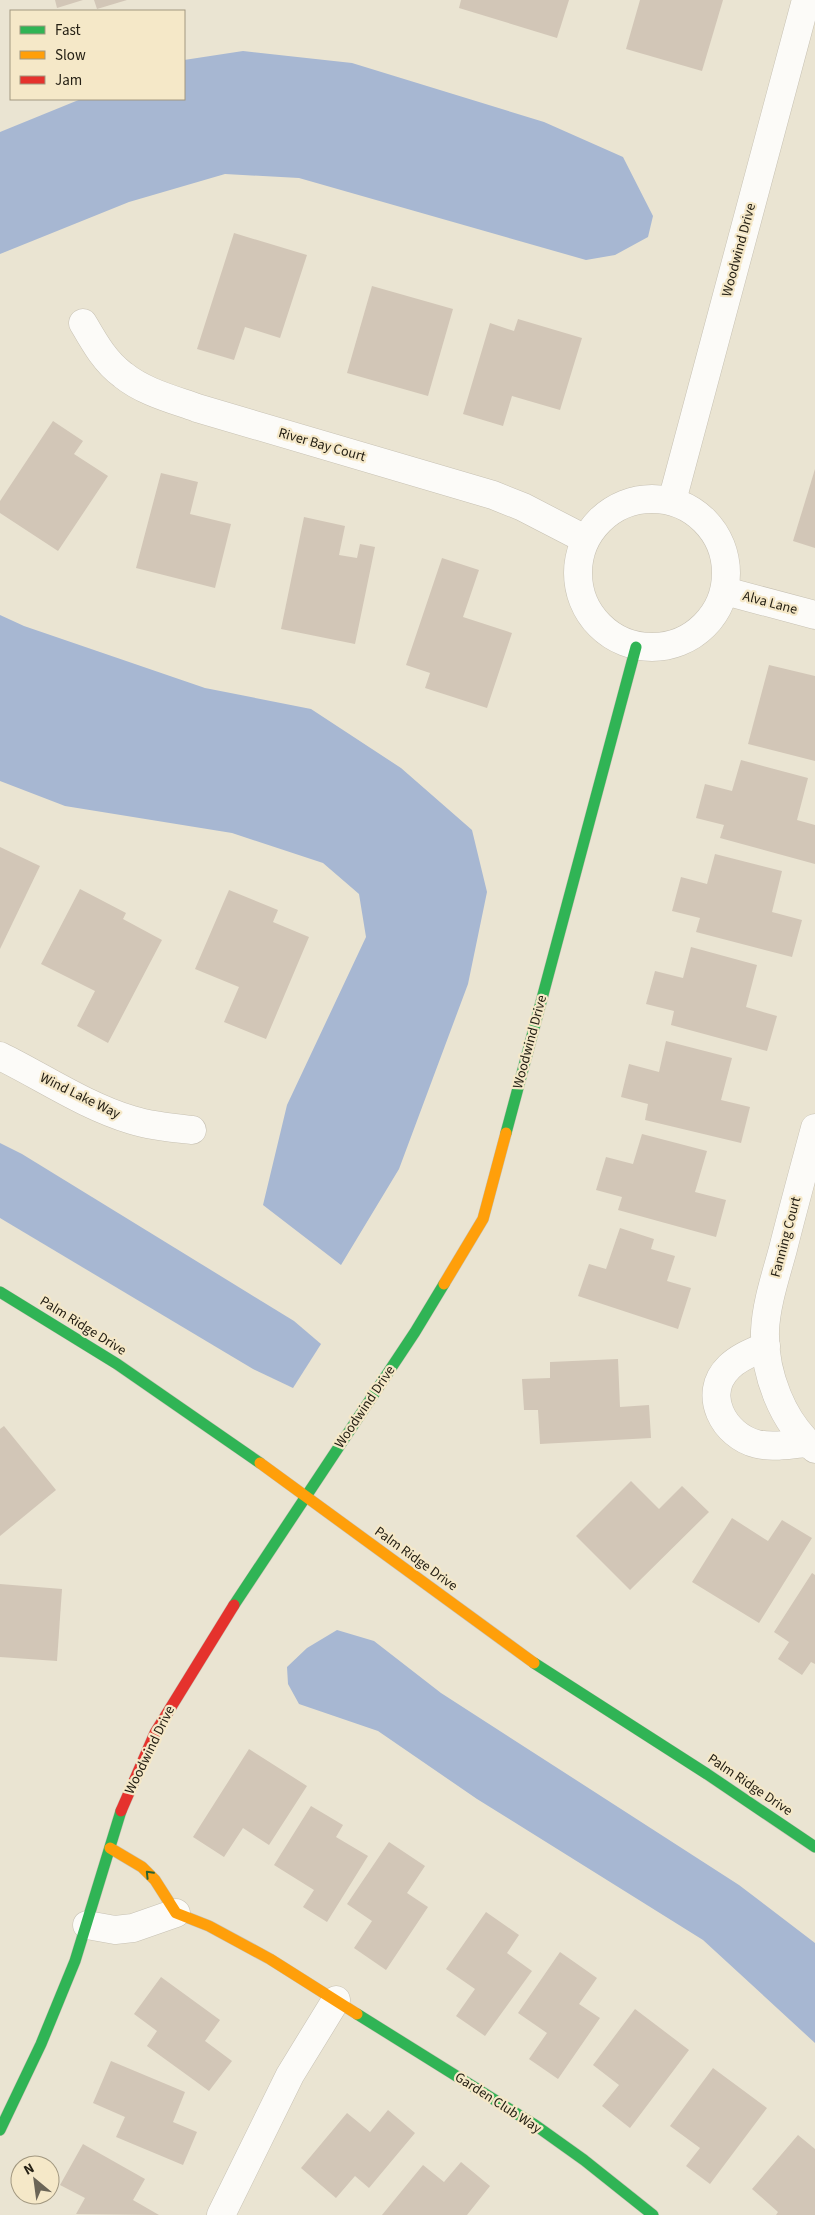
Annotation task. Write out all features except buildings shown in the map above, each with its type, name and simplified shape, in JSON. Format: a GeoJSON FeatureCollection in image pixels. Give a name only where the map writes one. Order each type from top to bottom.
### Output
{"type":"FeatureCollection","features":[{"type":"Feature","properties":{"kind":"street","name":"Woodwind Drive"},"geometry":{"type":"LineString","coordinates":[[672,501],[806,0]]}},
{"type":"Feature","properties":{"kind":"street","name":"River Bay Court"},"geometry":{"type":"LineString","coordinates":[[83,323],[101,352],[123,375],[154,393],[196,408],[493,495],[531,511],[583,538]]}},
{"type":"Feature","properties":{"kind":"street"},"geometry":{"type":"LineString","coordinates":[[646,499],[672,501],[690,509],[710,526],[724,552],[727,577],[725,591],[715,615],[696,634],[662,648],[636,647],[615,639],[594,622],[586,611],[578,586],[578,560],[583,538],[595,523],[609,512],[646,499]]}},
{"type":"Feature","properties":{"kind":"street","name":"Alva Lane"},"geometry":{"type":"LineString","coordinates":[[725,591],[815,615]]}},
{"type":"Feature","properties":{"kind":"street","name":"Woodwind Drive"},"geometry":{"type":"LineString","coordinates":[[0,2130],[41,2044],[87,1925],[122,1809],[155,1733],[212,1640],[415,1332],[483,1219],[636,647]]}},
{"type":"Feature","properties":{"kind":"street","name":"Wind Lake Way"},"geometry":{"type":"LineString","coordinates":[[0,1056],[101,1108],[124,1117],[159,1126],[192,1130]]}},
{"type":"Feature","properties":{"kind":"street","name":"Fanning Court"},"geometry":{"type":"LineString","coordinates":[[811,1446],[795,1428],[775,1390],[766,1346],[765,1329],[776,1272],[815,1128]]}},
{"type":"Feature","properties":{"kind":"street","name":"Palm Ridge Drive"},"geometry":{"type":"LineString","coordinates":[[0,1292],[116,1364],[307,1497],[547,1673],[716,1779],[815,1847]]}},
{"type":"Feature","properties":{"kind":"street","name":"Fanning Court"},"geometry":{"type":"LineString","coordinates":[[766,1346],[741,1358],[728,1368],[721,1379],[716,1394],[723,1421],[738,1436],[758,1445],[811,1446]]}},
{"type":"Feature","properties":{"kind":"street"},"geometry":{"type":"LineString","coordinates":[[87,1925],[115,1930],[133,1928],[176,1913],[155,1880],[142,1867],[110,1848]]}},
{"type":"Feature","properties":{"kind":"street","name":"Garden Club Way"},"geometry":{"type":"LineString","coordinates":[[176,1913],[209,1926],[236,1940],[336,2000],[535,2125],[584,2160],[653,2215]]}},
{"type":"Feature","properties":{"kind":"street"},"geometry":{"type":"LineString","coordinates":[[221,2215],[290,2075],[336,2000]]}},
{"type":"Feature","properties":{"kind":"water"},"geometry":{"type":"Polygon","coordinates":[[[243,51],[352,63],[544,122],[623,157],[653,216],[648,237],[615,255],[586,260],[299,178],[225,174],[129,202],[0,254],[0,132],[79,100],[185,100],[185,60],[243,51]]]}},
{"type":"Feature","properties":{"kind":"water"},"geometry":{"type":"Polygon","coordinates":[[[0,615],[24,626],[205,688],[311,709],[401,768],[472,830],[487,892],[468,984],[399,1169],[341,1265],[263,1205],[287,1105],[366,937],[359,894],[323,863],[232,833],[65,806],[0,781],[0,615]]]}},
{"type":"Feature","properties":{"kind":"water"},"geometry":{"type":"Polygon","coordinates":[[[0,1143],[22,1154],[294,1321],[321,1344],[293,1388],[253,1369],[0,1218],[0,1143]]]}},
{"type":"Feature","properties":{"kind":"water"},"geometry":{"type":"Polygon","coordinates":[[[337,1630],[374,1641],[441,1693],[739,1885],[815,1943],[815,2043],[703,1940],[477,1799],[378,1731],[299,1704],[288,1684],[287,1667],[307,1648],[337,1630]]]}},
{"type":"Feature","properties":{"kind":"traffic: fast"},"geometry":{"type":"LineString","coordinates":[[506,1133],[636,647]]}},
{"type":"Feature","properties":{"kind":"traffic: fast"},"geometry":{"type":"LineString","coordinates":[[234,1605],[415,1332],[444,1284]]}},
{"type":"Feature","properties":{"kind":"traffic: fast"},"geometry":{"type":"LineString","coordinates":[[0,1292],[117,1364],[260,1463]]}},
{"type":"Feature","properties":{"kind":"traffic: fast"},"geometry":{"type":"LineString","coordinates":[[534,1663],[707,1774],[815,1847]]}},
{"type":"Feature","properties":{"kind":"traffic: fast"},"geometry":{"type":"LineString","coordinates":[[0,2130],[41,2044],[75,1961],[121,1811]]}},
{"type":"Feature","properties":{"kind":"traffic: fast"},"geometry":{"type":"LineString","coordinates":[[357,2014],[535,2125],[584,2160],[653,2215]]}},
{"type":"Feature","properties":{"kind":"traffic: slow"},"geometry":{"type":"LineString","coordinates":[[444,1284],[483,1219],[506,1133]]}},
{"type":"Feature","properties":{"kind":"traffic: slow"},"geometry":{"type":"LineString","coordinates":[[260,1463],[534,1663]]}},
{"type":"Feature","properties":{"kind":"traffic: slow"},"geometry":{"type":"LineString","coordinates":[[110,1848],[142,1867],[155,1880],[176,1913],[209,1926],[270,1959],[357,2014]]}},
{"type":"Feature","properties":{"kind":"traffic: jam"},"geometry":{"type":"LineString","coordinates":[[121,1811],[155,1733],[234,1605]]}}]}
